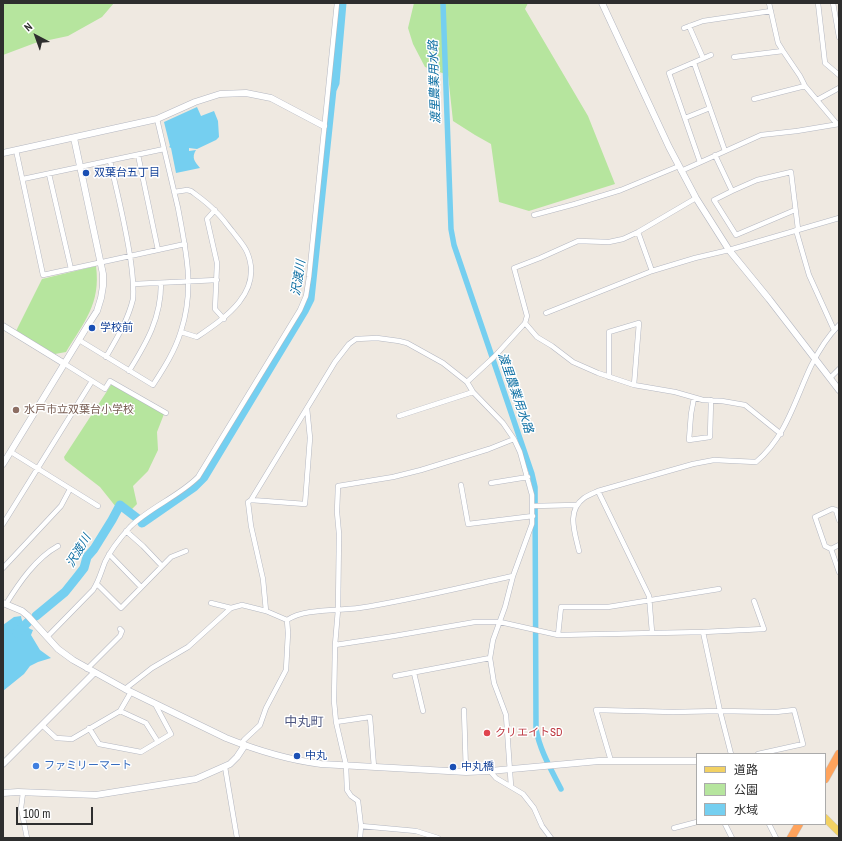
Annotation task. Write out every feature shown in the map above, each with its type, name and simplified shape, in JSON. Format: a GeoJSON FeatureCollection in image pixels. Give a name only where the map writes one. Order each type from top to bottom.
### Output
{"type":"FeatureCollection","features":[{"type":"Feature","properties":{"kind":"highway"},"geometry":{"type":"LineString","coordinates":[[826,777],[839,754]]}},
{"type":"Feature","properties":{"kind":"highway"},"geometry":{"type":"LineString","coordinates":[[791,838],[798,825]]}},
{"type":"Feature","properties":{"kind":"main road"},"geometry":{"type":"LineString","coordinates":[[826,819],[839,832]]}},
{"type":"Feature","properties":{"kind":"street"},"geometry":{"type":"LineString","coordinates":[[46,637],[93,590],[97,584],[109,554],[126,531],[139,519],[185,488],[198,477],[300,310],[306,296],[309,277],[337,3]]}},
{"type":"Feature","properties":{"kind":"street"},"geometry":{"type":"LineString","coordinates":[[602,3],[680,169],[696,198],[729,250],[839,390]]}},
{"type":"Feature","properties":{"kind":"street"},"geometry":{"type":"LineString","coordinates":[[769,3],[778,43],[805,86],[838,124]]}},
{"type":"Feature","properties":{"kind":"street"},"geometry":{"type":"LineString","coordinates":[[818,3],[825,63],[839,75]]}},
{"type":"Feature","properties":{"kind":"street"},"geometry":{"type":"LineString","coordinates":[[834,3],[839,37]]}},
{"type":"Feature","properties":{"kind":"street"},"geometry":{"type":"LineString","coordinates":[[684,28],[703,21],[771,11]]}},
{"type":"Feature","properties":{"kind":"street"},"geometry":{"type":"LineString","coordinates":[[689,26],[703,58]]}},
{"type":"Feature","properties":{"kind":"street"},"geometry":{"type":"LineString","coordinates":[[734,57],[783,51]]}},
{"type":"Feature","properties":{"kind":"street"},"geometry":{"type":"LineString","coordinates":[[700,162],[669,73],[711,55]]}},
{"type":"Feature","properties":{"kind":"street"},"geometry":{"type":"LineString","coordinates":[[694,63],[725,151]]}},
{"type":"Feature","properties":{"kind":"street"},"geometry":{"type":"LineString","coordinates":[[754,99],[805,86]]}},
{"type":"Feature","properties":{"kind":"street"},"geometry":{"type":"LineString","coordinates":[[817,100],[839,88]]}},
{"type":"Feature","properties":{"kind":"street"},"geometry":{"type":"LineString","coordinates":[[3,153],[157,119],[207,97],[220,94],[246,93],[271,98],[324,126]]}},
{"type":"Feature","properties":{"kind":"street"},"geometry":{"type":"LineString","coordinates":[[685,118],[710,108]]}},
{"type":"Feature","properties":{"kind":"street"},"geometry":{"type":"LineString","coordinates":[[80,340],[153,385],[168,361],[181,332],[188,302],[189,281],[185,244],[157,119]]}},
{"type":"Feature","properties":{"kind":"street"},"geometry":{"type":"LineString","coordinates":[[534,216],[621,190],[700,162],[761,135],[838,124]]}},
{"type":"Feature","properties":{"kind":"street"},"geometry":{"type":"LineString","coordinates":[[3,464],[80,340],[97,310],[101,298],[103,286],[101,263],[74,138]]}},
{"type":"Feature","properties":{"kind":"street"},"geometry":{"type":"LineString","coordinates":[[23,180],[164,149]]}},
{"type":"Feature","properties":{"kind":"street"},"geometry":{"type":"LineString","coordinates":[[16,150],[43,275],[185,244]]}},
{"type":"Feature","properties":{"kind":"street"},"geometry":{"type":"LineString","coordinates":[[138,155],[158,250]]}},
{"type":"Feature","properties":{"kind":"street"},"geometry":{"type":"LineString","coordinates":[[715,155],[732,191]]}},
{"type":"Feature","properties":{"kind":"street"},"geometry":{"type":"LineString","coordinates":[[106,356],[120,334],[128,314],[133,298],[134,284],[130,256],[110,161]]}},
{"type":"Feature","properties":{"kind":"street"},"geometry":{"type":"LineString","coordinates":[[796,210],[736,236],[714,200],[757,180],[791,172],[796,210],[797,230],[809,275],[834,330]]}},
{"type":"Feature","properties":{"kind":"street"},"geometry":{"type":"LineString","coordinates":[[49,174],[71,269]]}},
{"type":"Feature","properties":{"kind":"street"},"geometry":{"type":"LineString","coordinates":[[174,192],[187,190],[191,191],[215,210],[246,251],[251,271],[250,282],[242,299],[224,319],[198,337],[181,332]]}},
{"type":"Feature","properties":{"kind":"street"},"geometry":{"type":"LineString","coordinates":[[467,382],[493,358],[525,323],[527,316],[514,268],[578,241],[617,241],[638,232],[696,198]]}},
{"type":"Feature","properties":{"kind":"street"},"geometry":{"type":"LineString","coordinates":[[215,210],[207,219],[217,263],[215,310],[224,319]]}},
{"type":"Feature","properties":{"kind":"street"},"geometry":{"type":"LineString","coordinates":[[546,313],[652,272],[695,258],[729,250],[839,218]]}},
{"type":"Feature","properties":{"kind":"street"},"geometry":{"type":"LineString","coordinates":[[638,232],[652,272]]}},
{"type":"Feature","properties":{"kind":"street"},"geometry":{"type":"LineString","coordinates":[[134,284],[217,280]]}},
{"type":"Feature","properties":{"kind":"street"},"geometry":{"type":"LineString","coordinates":[[129,371],[144,347],[153,327],[159,307],[161,283]]}},
{"type":"Feature","properties":{"kind":"street"},"geometry":{"type":"LineString","coordinates":[[525,323],[536,337],[552,346],[574,362],[634,385],[675,392],[694,398],[722,401],[745,406],[780,434]]}},
{"type":"Feature","properties":{"kind":"street"},"geometry":{"type":"LineString","coordinates":[[609,376],[610,332],[639,323],[634,385]]}},
{"type":"Feature","properties":{"kind":"street"},"geometry":{"type":"LineString","coordinates":[[579,551],[573,529],[573,522],[576,506],[584,497],[598,491],[693,464],[714,460],[756,462],[765,455],[785,427],[815,358],[839,325]]}},
{"type":"Feature","properties":{"kind":"street"},"geometry":{"type":"LineString","coordinates":[[3,326],[105,389],[110,381],[166,414]]}},
{"type":"Feature","properties":{"kind":"street"},"geometry":{"type":"LineString","coordinates":[[266,611],[264,580],[251,526],[248,502],[251,500],[335,362],[349,344],[356,339],[383,338],[407,343],[443,363],[467,382],[473,392],[503,423],[514,438],[528,477],[535,506],[531,530],[513,576],[500,622],[493,640],[490,658],[494,682],[506,715],[511,786]]}},
{"type":"Feature","properties":{"kind":"street"},"geometry":{"type":"LineString","coordinates":[[830,378],[839,369]]}},
{"type":"Feature","properties":{"kind":"street"},"geometry":{"type":"LineString","coordinates":[[3,524],[92,381]]}},
{"type":"Feature","properties":{"kind":"street"},"geometry":{"type":"LineString","coordinates":[[399,416],[473,392]]}},
{"type":"Feature","properties":{"kind":"street"},"geometry":{"type":"LineString","coordinates":[[694,398],[689,440],[710,437],[711,400]]}},
{"type":"Feature","properties":{"kind":"street"},"geometry":{"type":"LineString","coordinates":[[251,500],[305,504],[310,438],[307,408]]}},
{"type":"Feature","properties":{"kind":"street"},"geometry":{"type":"LineString","coordinates":[[360,838],[361,826],[358,801],[351,796],[347,790],[346,765],[336,722],[334,701],[335,645],[338,610],[338,486],[393,477],[422,470],[489,449],[514,438]]}},
{"type":"Feature","properties":{"kind":"street"},"geometry":{"type":"LineString","coordinates":[[11,452],[98,506]]}},
{"type":"Feature","properties":{"kind":"street"},"geometry":{"type":"LineString","coordinates":[[491,483],[528,477]]}},
{"type":"Feature","properties":{"kind":"street"},"geometry":{"type":"LineString","coordinates":[[461,485],[468,524],[533,516]]}},
{"type":"Feature","properties":{"kind":"street"},"geometry":{"type":"LineString","coordinates":[[3,568],[61,506],[70,489]]}},
{"type":"Feature","properties":{"kind":"street"},"geometry":{"type":"LineString","coordinates":[[598,491],[650,596],[652,632]]}},
{"type":"Feature","properties":{"kind":"street"},"geometry":{"type":"LineString","coordinates":[[535,506],[576,506]]}},
{"type":"Feature","properties":{"kind":"street"},"geometry":{"type":"LineString","coordinates":[[839,520],[836,510],[832,509],[815,517],[825,546],[831,549],[839,572]]}},
{"type":"Feature","properties":{"kind":"street"},"geometry":{"type":"LineString","coordinates":[[126,531],[162,566]]}},
{"type":"Feature","properties":{"kind":"street"},"geometry":{"type":"LineString","coordinates":[[831,549],[839,545]]}},
{"type":"Feature","properties":{"kind":"street"},"geometry":{"type":"LineString","coordinates":[[58,546],[37,564],[18,584],[5,603],[22,611],[28,616],[65,656],[128,690],[214,733],[243,745],[300,761],[320,764],[466,772],[611,761],[696,761]]}},
{"type":"Feature","properties":{"kind":"street"},"geometry":{"type":"LineString","coordinates":[[97,584],[121,608],[171,557],[186,551]]}},
{"type":"Feature","properties":{"kind":"street"},"geometry":{"type":"LineString","coordinates":[[109,554],[141,587]]}},
{"type":"Feature","properties":{"kind":"street"},"geometry":{"type":"LineString","coordinates":[[287,620],[306,613],[358,608],[413,598],[513,576]]}},
{"type":"Feature","properties":{"kind":"street"},"geometry":{"type":"LineString","coordinates":[[558,635],[561,607],[608,607],[719,589]]}},
{"type":"Feature","properties":{"kind":"street"},"geometry":{"type":"LineString","coordinates":[[335,645],[475,622],[500,622],[558,635],[703,632],[764,629],[754,601]]}},
{"type":"Feature","properties":{"kind":"street"},"geometry":{"type":"LineString","coordinates":[[211,603],[231,608]]}},
{"type":"Feature","properties":{"kind":"street"},"geometry":{"type":"LineString","coordinates":[[42,725],[56,738],[72,739],[120,711],[128,690],[152,668],[188,647],[231,608],[242,605],[266,611],[287,620]]}},
{"type":"Feature","properties":{"kind":"street"},"geometry":{"type":"LineString","coordinates":[[3,793],[81,795],[114,793],[196,779],[225,767],[237,757],[244,740],[260,725],[266,708],[286,670],[288,633],[287,620]]}},
{"type":"Feature","properties":{"kind":"street"},"geometry":{"type":"LineString","coordinates":[[87,669],[120,636],[122,631],[120,629]]}},
{"type":"Feature","properties":{"kind":"street"},"geometry":{"type":"LineString","coordinates":[[703,632],[731,753]]}},
{"type":"Feature","properties":{"kind":"street"},"geometry":{"type":"LineString","coordinates":[[395,676],[490,658]]}},
{"type":"Feature","properties":{"kind":"street"},"geometry":{"type":"LineString","coordinates":[[3,764],[94,672]]}},
{"type":"Feature","properties":{"kind":"street"},"geometry":{"type":"LineString","coordinates":[[414,673],[423,711]]}},
{"type":"Feature","properties":{"kind":"street"},"geometry":{"type":"LineString","coordinates":[[90,728],[99,744],[141,752],[171,734],[154,703]]}},
{"type":"Feature","properties":{"kind":"street"},"geometry":{"type":"LineString","coordinates":[[464,710],[466,772]]}},
{"type":"Feature","properties":{"kind":"street"},"geometry":{"type":"LineString","coordinates":[[611,761],[596,710],[673,712],[720,710],[776,712],[794,710],[803,744],[762,753]]}},
{"type":"Feature","properties":{"kind":"street"},"geometry":{"type":"LineString","coordinates":[[120,711],[146,723],[158,742]]}},
{"type":"Feature","properties":{"kind":"street"},"geometry":{"type":"LineString","coordinates":[[336,722],[370,717],[374,768]]}},
{"type":"Feature","properties":{"kind":"street"},"geometry":{"type":"LineString","coordinates":[[225,767],[237,838]]}},
{"type":"Feature","properties":{"kind":"street"},"geometry":{"type":"LineString","coordinates":[[490,771],[496,778],[519,790],[528,799],[542,826],[551,838]]}},
{"type":"Feature","properties":{"kind":"street"},"geometry":{"type":"LineString","coordinates":[[23,793],[21,808],[26,838]]}},
{"type":"Feature","properties":{"kind":"street"},"geometry":{"type":"LineString","coordinates":[[674,828],[696,822]]}},
{"type":"Feature","properties":{"kind":"street"},"geometry":{"type":"LineString","coordinates":[[726,825],[732,838]]}},
{"type":"Feature","properties":{"kind":"street"},"geometry":{"type":"LineString","coordinates":[[770,825],[776,838]]}},
{"type":"Feature","properties":{"kind":"street"},"geometry":{"type":"LineString","coordinates":[[361,826],[416,831],[435,838]]}},
{"type":"Feature","properties":{"kind":"green space"},"geometry":{"type":"Polygon","coordinates":[[[3,3],[114,3],[102,17],[68,36],[35,43],[3,55],[3,3]]]}},
{"type":"Feature","properties":{"kind":"green space"},"geometry":{"type":"Polygon","coordinates":[[[414,3],[528,3],[525,9],[588,116],[615,184],[529,211],[499,202],[491,144],[453,121],[448,75],[425,67],[413,44],[408,28],[414,3]]]}},
{"type":"Feature","properties":{"kind":"green space"},"geometry":{"type":"Polygon","coordinates":[[[96,266],[96,291],[90,312],[66,352],[55,354],[16,331],[42,279],[96,266]]]}},
{"type":"Feature","properties":{"kind":"green space"},"geometry":{"type":"Polygon","coordinates":[[[112,384],[164,414],[157,432],[158,450],[148,471],[133,486],[137,504],[130,511],[120,501],[116,507],[100,487],[65,460],[64,457],[112,384]]]}},
{"type":"Feature","properties":{"kind":"water"},"geometry":{"type":"Polygon","coordinates":[[[197,107],[201,116],[214,111],[218,121],[219,137],[197,149],[189,148],[189,151],[196,150],[194,158],[195,162],[200,168],[176,173],[164,122],[197,107]]]}},
{"type":"Feature","properties":{"kind":"water"},"geometry":{"type":"Polygon","coordinates":[[[21,616],[25,625],[33,630],[31,635],[40,650],[51,658],[30,666],[24,674],[3,691],[3,625],[14,617],[21,616]]]}},
{"type":"Feature","properties":{"kind":"waterway","name":"沢渡川"},"geometry":{"type":"LineString","coordinates":[[141,521],[142,523],[194,487],[204,477],[310,299],[332,90],[335,83],[342,3]]}},
{"type":"Feature","properties":{"kind":"waterway","name":"渡里農業用水路"},"geometry":{"type":"LineString","coordinates":[[443,3],[451,229],[454,245],[532,474],[535,487],[536,729],[543,752],[561,789]]}},
{"type":"Feature","properties":{"kind":"waterway","name":"沢渡川"},"geometry":{"type":"LineString","coordinates":[[36,616],[65,592],[84,568],[87,557],[94,549],[120,505],[137,518]]}},
{"type":"Feature","properties":{"kind":"waterway","name":"沢渡川"},"geometry":{"type":"LineString","coordinates":[[17,633],[28,622]]}},
{"type":"Feature","properties":{"kind":"place","name":"双葉台五丁目"},"geometry":{"type":"Point","coordinates":[86,173]}},
{"type":"Feature","properties":{"kind":"place","name":"学校前"},"geometry":{"type":"Point","coordinates":[92,328]}},
{"type":"Feature","properties":{"kind":"place","name":"水戸市立双葉台小学校"},"geometry":{"type":"Point","coordinates":[16,410]}},
{"type":"Feature","properties":{"kind":"place","name":"クリエイトSD"},"geometry":{"type":"Point","coordinates":[487,733]}},
{"type":"Feature","properties":{"kind":"place","name":"中丸"},"geometry":{"type":"Point","coordinates":[297,756]}},
{"type":"Feature","properties":{"kind":"place","name":"ファミリーマート"},"geometry":{"type":"Point","coordinates":[36,766]}},
{"type":"Feature","properties":{"kind":"place","name":"中丸橋"},"geometry":{"type":"Point","coordinates":[453,767]}},
{"type":"Feature","properties":{"kind":"district","name":"中丸町"},"geometry":{"type":"Point","coordinates":[304,723]}}]}
